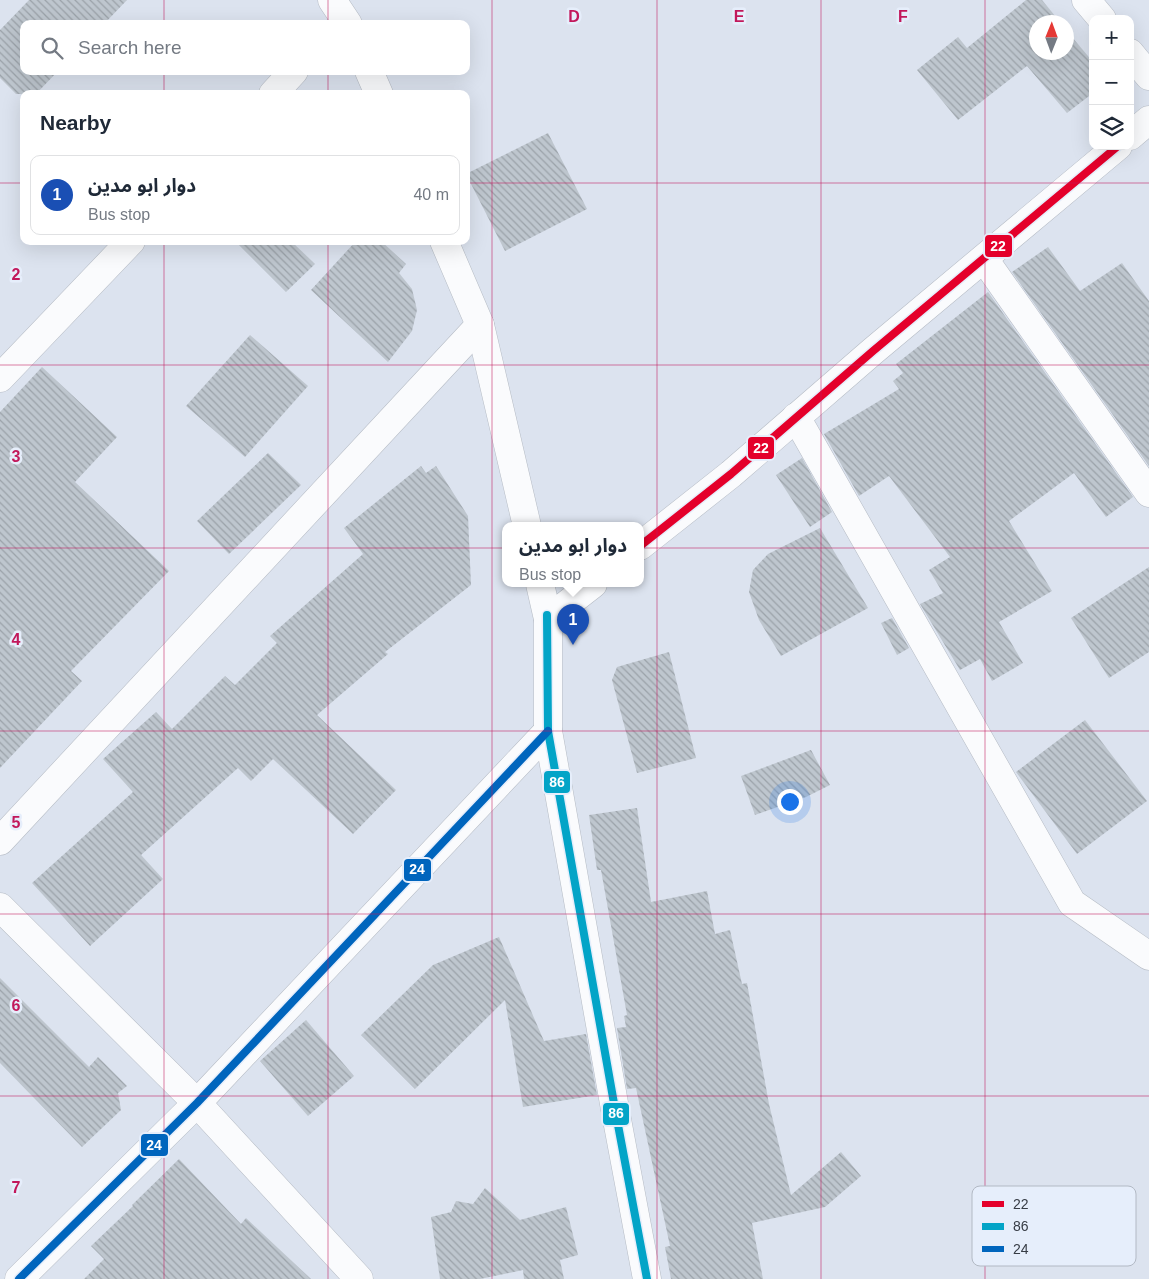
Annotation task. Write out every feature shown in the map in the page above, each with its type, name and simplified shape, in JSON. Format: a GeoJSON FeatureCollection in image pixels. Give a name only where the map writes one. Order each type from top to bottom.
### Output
{"type":"FeatureCollection","features":[{"type":"Feature","properties":{"kind":"street"},"geometry":{"type":"LineString","coordinates":[[1086,0],[1099,15]]}},
{"type":"Feature","properties":{"kind":"street"},"geometry":{"type":"LineString","coordinates":[[1134,58],[1149,76]]}},
{"type":"Feature","properties":{"kind":"street"},"geometry":{"type":"LineString","coordinates":[[277,90],[290,75]]}},
{"type":"Feature","properties":{"kind":"street"},"geometry":{"type":"LineString","coordinates":[[371,75],[377,90]]}},
{"type":"Feature","properties":{"kind":"street"},"geometry":{"type":"LineString","coordinates":[[1134,133],[1149,120]]}},
{"type":"Feature","properties":{"kind":"street"},"geometry":{"type":"LineString","coordinates":[[644,543],[731,474],[1113,150]]}},
{"type":"Feature","properties":{"kind":"street"},"geometry":{"type":"LineString","coordinates":[[0,378],[127,245]]}},
{"type":"Feature","properties":{"kind":"street"},"geometry":{"type":"LineString","coordinates":[[446,245],[480,325],[526,522]]}},
{"type":"Feature","properties":{"kind":"street"},"geometry":{"type":"LineString","coordinates":[[984,259],[1149,493]]}},
{"type":"Feature","properties":{"kind":"street"},"geometry":{"type":"LineString","coordinates":[[0,841],[480,325]]}},
{"type":"Feature","properties":{"kind":"street"},"geometry":{"type":"LineString","coordinates":[[796,418],[1072,903],[1149,956]]}},
{"type":"Feature","properties":{"kind":"street"},"geometry":{"type":"LineString","coordinates":[[541,587],[548,619],[548,731],[647,1279]]}},
{"type":"Feature","properties":{"kind":"street"},"geometry":{"type":"LineString","coordinates":[[548,619],[589,587]]}},
{"type":"Feature","properties":{"kind":"street"},"geometry":{"type":"LineString","coordinates":[[19,1279],[197,1103],[548,731]]}},
{"type":"Feature","properties":{"kind":"street"},"geometry":{"type":"LineString","coordinates":[[0,907],[197,1103],[359,1279]]}},
{"type":"Feature","properties":{"kind":"building"},"geometry":{"type":"Polygon","coordinates":[[[29,0],[127,0],[108,20],[20,20],[20,75],[54,75],[40,90],[20,90],[20,94],[16,94],[0,78],[0,30],[29,0]]]}},
{"type":"Feature","properties":{"kind":"building"},"geometry":{"type":"Polygon","coordinates":[[[1026,0],[1042,0],[1054,15],[1029,15],[1029,60],[1074,60],[1074,39],[1089,57],[1089,96],[1067,113],[1027,66],[958,120],[917,70],[958,37],[967,48],[1026,0]]]}},
{"type":"Feature","properties":{"kind":"building"},"geometry":{"type":"Polygon","coordinates":[[[548,133],[587,209],[505,251],[470,182],[470,172],[548,133]]]}},
{"type":"Feature","properties":{"kind":"building"},"geometry":{"type":"Polygon","coordinates":[[[239,245],[295,245],[315,264],[286,292],[239,245]]]}},
{"type":"Feature","properties":{"kind":"building"},"geometry":{"type":"Polygon","coordinates":[[[352,245],[385,245],[406,264],[399,273],[412,289],[417,310],[412,331],[388,362],[311,290],[352,245]]]}},
{"type":"Feature","properties":{"kind":"building"},"geometry":{"type":"Polygon","coordinates":[[[1048,247],[1080,291],[1122,263],[1149,301],[1149,466],[1012,272],[1048,247]]]}},
{"type":"Feature","properties":{"kind":"building"},"geometry":{"type":"Polygon","coordinates":[[[988,292],[1133,497],[1106,517],[1074,473],[1009,521],[1052,591],[999,622],[1023,663],[992,681],[980,659],[960,670],[920,604],[943,593],[929,570],[950,557],[889,476],[859,496],[824,434],[899,389],[893,381],[903,373],[896,364],[988,292]]]}},
{"type":"Feature","properties":{"kind":"building"},"geometry":{"type":"Polygon","coordinates":[[[250,335],[308,386],[245,457],[186,406],[250,335]]]}},
{"type":"Feature","properties":{"kind":"building"},"geometry":{"type":"Polygon","coordinates":[[[42,367],[117,437],[75,482],[169,571],[71,671],[82,681],[0,768],[0,412],[42,367]]]}},
{"type":"Feature","properties":{"kind":"building"},"geometry":{"type":"Polygon","coordinates":[[[268,453],[301,485],[229,554],[197,521],[268,453]]]}},
{"type":"Feature","properties":{"kind":"building"},"geometry":{"type":"Polygon","coordinates":[[[802,458],[832,512],[810,527],[776,475],[802,458]]]}},
{"type":"Feature","properties":{"kind":"building"},"geometry":{"type":"Polygon","coordinates":[[[421,466],[426,473],[436,466],[468,516],[471,585],[385,652],[388,654],[317,715],[396,790],[353,834],[273,759],[251,781],[238,768],[141,855],[163,879],[90,946],[32,883],[133,792],[103,759],[156,712],[172,729],[225,676],[235,685],[277,643],[270,636],[363,554],[344,528],[421,466]]]}},
{"type":"Feature","properties":{"kind":"building"},"geometry":{"type":"Polygon","coordinates":[[[820,528],[868,608],[781,656],[759,620],[749,592],[753,570],[768,554],[820,528]]]}},
{"type":"Feature","properties":{"kind":"building"},"geometry":{"type":"Polygon","coordinates":[[[1149,567],[1149,652],[1109,678],[1071,618],[1149,567]]]}},
{"type":"Feature","properties":{"kind":"building"},"geometry":{"type":"Polygon","coordinates":[[[892,618],[909,648],[897,655],[881,623],[892,618]]]}},
{"type":"Feature","properties":{"kind":"building"},"geometry":{"type":"Polygon","coordinates":[[[669,652],[696,758],[637,773],[612,680],[617,667],[669,652]]]}},
{"type":"Feature","properties":{"kind":"building"},"geometry":{"type":"Polygon","coordinates":[[[1085,720],[1147,801],[1077,854],[1016,772],[1085,720]]]}},
{"type":"Feature","properties":{"kind":"building"},"geometry":{"type":"Polygon","coordinates":[[[811,750],[830,785],[806,797],[755,815],[741,776],[811,750]]]}},
{"type":"Feature","properties":{"kind":"building"},"geometry":{"type":"Polygon","coordinates":[[[637,808],[651,902],[707,891],[715,934],[730,930],[742,984],[747,983],[769,1104],[791,1195],[841,1152],[861,1176],[825,1207],[752,1223],[763,1279],[671,1279],[665,1247],[670,1246],[636,1088],[627,1089],[617,1028],[626,1027],[624,1016],[627,1015],[601,870],[597,870],[589,815],[637,808]]]}},
{"type":"Feature","properties":{"kind":"building"},"geometry":{"type":"Polygon","coordinates":[[[499,937],[544,1041],[586,1034],[597,1095],[523,1107],[505,1000],[415,1089],[361,1035],[433,965],[499,937]]]}},
{"type":"Feature","properties":{"kind":"building"},"geometry":{"type":"Polygon","coordinates":[[[0,978],[89,1067],[98,1057],[127,1086],[118,1093],[121,1110],[82,1147],[0,1063],[0,978]]]}},
{"type":"Feature","properties":{"kind":"building"},"geometry":{"type":"Polygon","coordinates":[[[306,1020],[354,1076],[308,1116],[260,1061],[306,1020]]]}},
{"type":"Feature","properties":{"kind":"building"},"geometry":{"type":"Polygon","coordinates":[[[179,1159],[241,1224],[246,1218],[311,1279],[84,1279],[104,1259],[91,1246],[179,1159]]]}},
{"type":"Feature","properties":{"kind":"building"},"geometry":{"type":"Polygon","coordinates":[[[485,1188],[520,1220],[566,1207],[578,1255],[560,1260],[564,1279],[524,1279],[523,1270],[480,1279],[440,1279],[431,1217],[451,1212],[456,1201],[473,1204],[485,1188]]]}},
{"type":"Feature","properties":{"kind":"transit line","name":"22"},"geometry":{"type":"LineString","coordinates":[[644,543],[731,474],[873,351],[1113,150]]}},
{"type":"Feature","properties":{"kind":"transit line","name":"86"},"geometry":{"type":"LineString","coordinates":[[547,615],[548,731],[647,1279]]}},
{"type":"Feature","properties":{"kind":"transit line","name":"24"},"geometry":{"type":"LineString","coordinates":[[19,1279],[197,1103],[548,731]]}},
{"type":"Feature","properties":{"kind":"place","name":"دوار ابو مدين"},"geometry":{"type":"Point","coordinates":[573,645]}}]}
